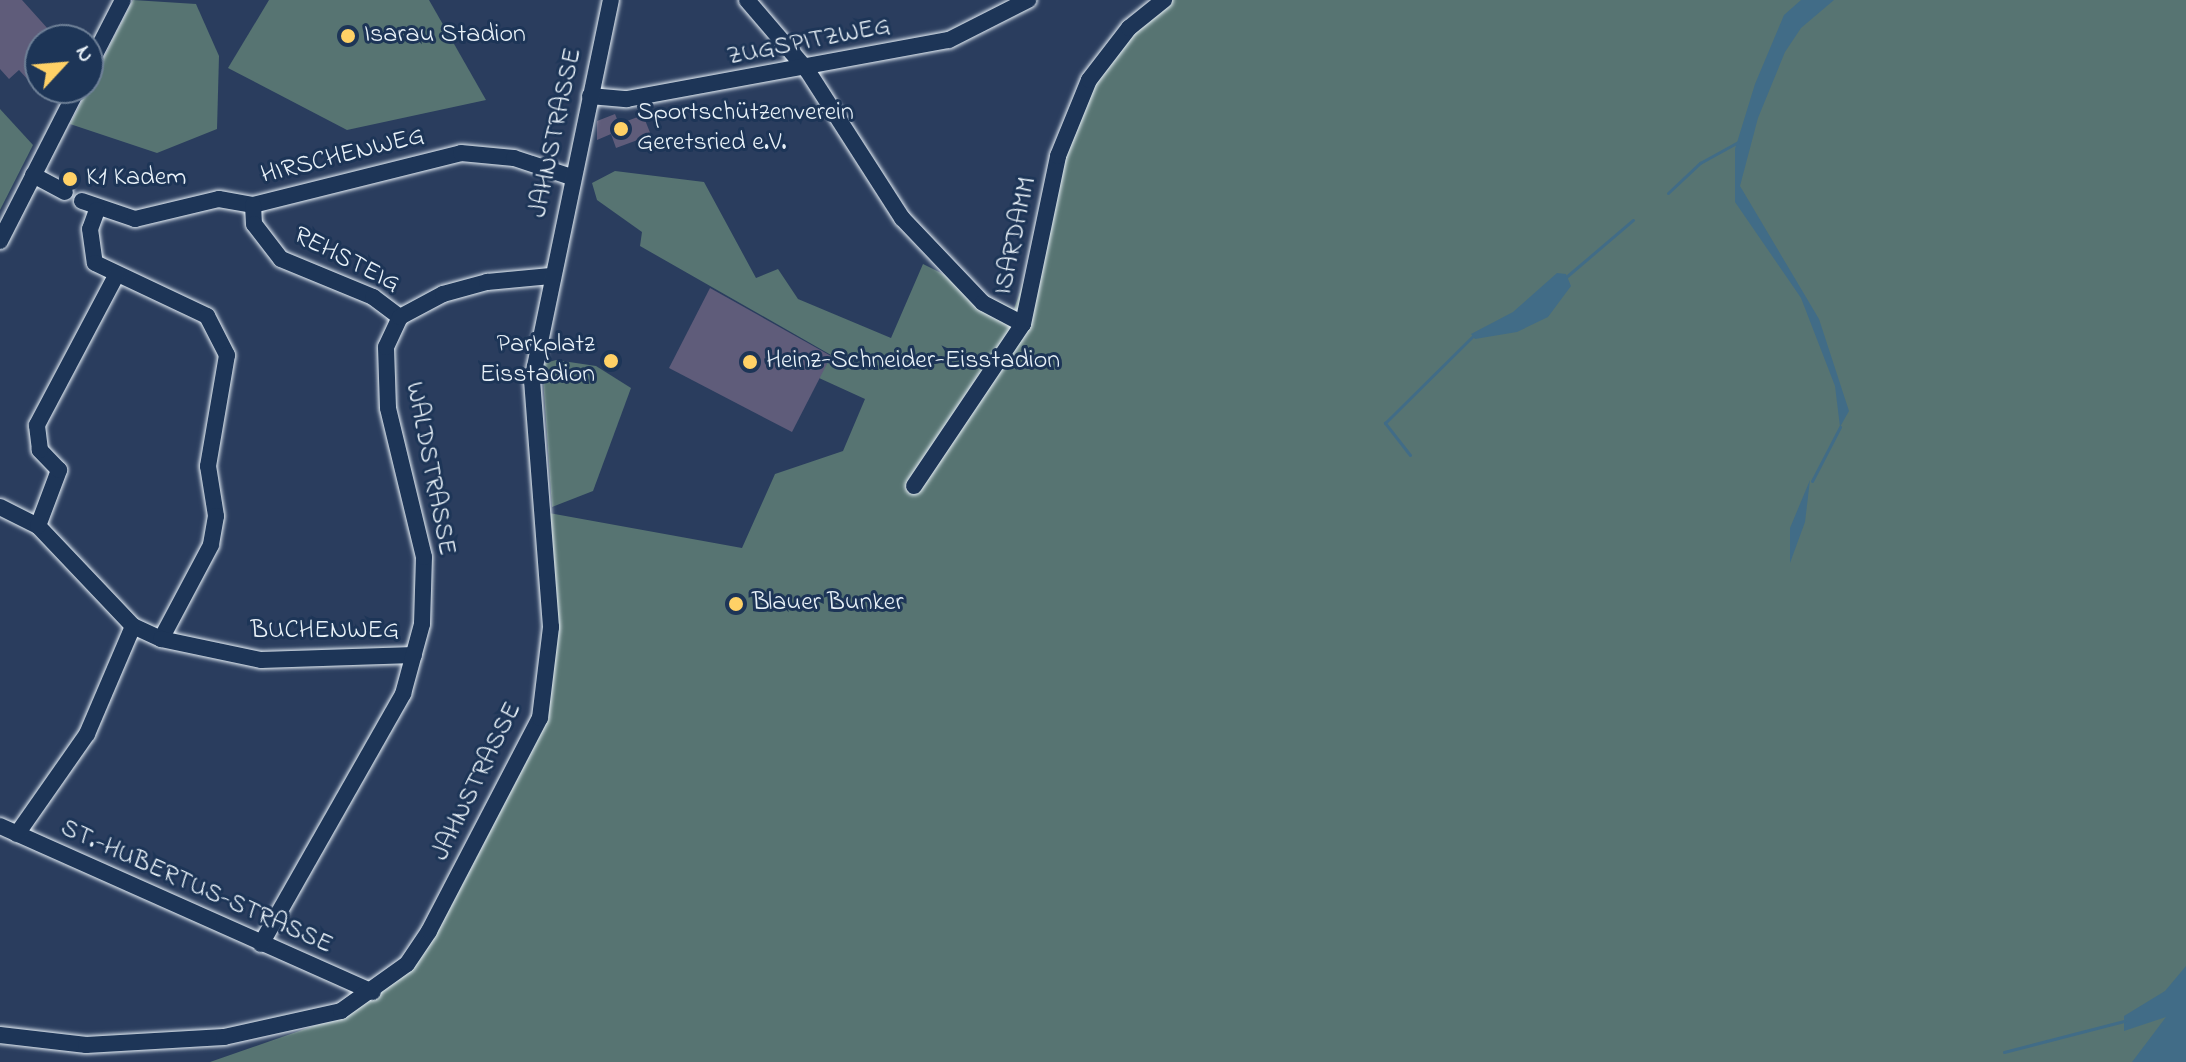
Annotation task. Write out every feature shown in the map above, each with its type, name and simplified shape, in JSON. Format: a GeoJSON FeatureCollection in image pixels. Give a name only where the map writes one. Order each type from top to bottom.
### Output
{"type":"FeatureCollection","features":[{"type":"Feature","properties":{"kind":"street"},"geometry":{"type":"LineString","coordinates":[[104,37],[123,0]]}},
{"type":"Feature","properties":{"kind":"street","name":"JAHNSTRASSE"},"geometry":{"type":"LineString","coordinates":[[0,1035],[86,1045],[224,1037],[341,1011],[373,992],[407,964],[429,931],[540,718],[551,627],[532,381],[571,177],[611,0]]}},
{"type":"Feature","properties":{"kind":"street"},"geometry":{"type":"LineString","coordinates":[[747,0],[807,70],[902,218],[983,303],[1023,324]]}},
{"type":"Feature","properties":{"kind":"street","name":"ISARDAMM"},"geometry":{"type":"LineString","coordinates":[[914,486],[1023,324],[1072,114],[1109,52],[1164,0]]}},
{"type":"Feature","properties":{"kind":"street","name":"ZUGSPITZWEG"},"geometry":{"type":"LineString","coordinates":[[590,96],[621,100],[807,70],[949,40],[1020,2]]}},
{"type":"Feature","properties":{"kind":"street"},"geometry":{"type":"LineString","coordinates":[[0,241],[70,104]]}},
{"type":"Feature","properties":{"kind":"street","name":"HIRSCHENWEG"},"geometry":{"type":"LineString","coordinates":[[116,276],[95,263],[89,251],[89,206],[135,219],[219,199],[253,205],[461,153],[514,158],[571,177]]}},
{"type":"Feature","properties":{"kind":"street"},"geometry":{"type":"LineString","coordinates":[[33,175],[65,192]]}},
{"type":"Feature","properties":{"kind":"street","name":"REHSTEIG"},"geometry":{"type":"LineString","coordinates":[[253,205],[254,224],[281,259],[373,297],[400,317]]}},
{"type":"Feature","properties":{"kind":"street"},"geometry":{"type":"LineString","coordinates":[[38,526],[59,470],[40,450],[37,425],[116,276],[156,287],[207,316],[227,355],[208,466],[216,516],[211,545],[161,639]]}},
{"type":"Feature","properties":{"kind":"street"},"geometry":{"type":"LineString","coordinates":[[400,317],[487,282],[551,276]]}},
{"type":"Feature","properties":{"kind":"street","name":"WALDSTRASSE"},"geometry":{"type":"LineString","coordinates":[[261,944],[403,694],[414,655],[427,594],[424,557],[385,379],[386,347],[400,317]]}},
{"type":"Feature","properties":{"kind":"street","name":"BUCHENWEG"},"geometry":{"type":"LineString","coordinates":[[0,507],[38,526],[133,626],[161,639],[261,660],[414,655]]}},
{"type":"Feature","properties":{"kind":"street"},"geometry":{"type":"LineString","coordinates":[[17,834],[87,734],[133,626]]}},
{"type":"Feature","properties":{"kind":"street","name":"ST.-HUBERTUS-STRASSE"},"geometry":{"type":"LineString","coordinates":[[0,826],[373,992]]}},
{"type":"Feature","properties":{"kind":"green space"},"geometry":{"type":"Polygon","coordinates":[[[133,0],[196,4],[219,56],[217,129],[157,153],[70,124],[80,104],[104,104],[104,57],[133,0]]]}},
{"type":"Feature","properties":{"kind":"green space","name":"Isarau Stadion"},"geometry":{"type":"Polygon","coordinates":[[[269,0],[429,0],[486,100],[347,130],[228,68],[269,0]]]}},
{"type":"Feature","properties":{"kind":"green space"},"geometry":{"type":"Polygon","coordinates":[[[1170,0],[2186,0],[2186,1062],[210,1062],[342,1016],[409,968],[544,720],[549,513],[742,548],[775,474],[843,451],[865,399],[819,378],[831,355],[640,246],[642,232],[597,200],[592,183],[615,171],[704,182],[756,278],[778,269],[798,299],[891,338],[923,264],[1014,309],[1061,177],[1074,116],[1111,54],[1170,0]]]}},
{"type":"Feature","properties":{"kind":"green space"},"geometry":{"type":"Polygon","coordinates":[[[0,109],[33,145],[0,210],[0,109]]]}},
{"type":"Feature","properties":{"kind":"green space"},"geometry":{"type":"Polygon","coordinates":[[[556,360],[596,366],[631,388],[593,491],[552,507],[542,364],[556,360]]]}},
{"type":"Feature","properties":{"kind":"water"},"geometry":{"type":"Polygon","coordinates":[[[1801,0],[1834,0],[1801,28],[1785,52],[1758,118],[1740,186],[1819,319],[1849,411],[1840,427],[1835,386],[1801,298],[1735,202],[1735,149],[1755,84],[1784,15],[1801,0]]]}},
{"type":"Feature","properties":{"kind":"water"},"geometry":{"type":"Polygon","coordinates":[[[1557,273],[1566,274],[1571,286],[1548,317],[1517,332],[1475,339],[1471,334],[1513,312],[1557,273]]]}},
{"type":"Feature","properties":{"kind":"water"},"geometry":{"type":"Polygon","coordinates":[[[1810,480],[1805,522],[1790,563],[1790,528],[1810,480]]]}},
{"type":"Feature","properties":{"kind":"water"},"geometry":{"type":"Polygon","coordinates":[[[2186,966],[2186,1062],[2132,1062],[2166,1017],[2124,1031],[2124,1016],[2165,991],[2186,966]]]}},
{"type":"Feature","properties":{"kind":"building"},"geometry":{"type":"Polygon","coordinates":[[[0,0],[22,0],[44,24],[24,24],[24,75],[19,70],[9,79],[0,69],[0,0]]]}},
{"type":"Feature","properties":{"kind":"building","name":"Sportschützenverein Geretsried e.V."},"geometry":{"type":"Polygon","coordinates":[[[615,114],[619,124],[643,115],[651,135],[616,148],[611,134],[597,140],[597,121],[615,114]]]}},
{"type":"Feature","properties":{"kind":"building","name":"Heinz-Schneider-Eisstadion"},"geometry":{"type":"Polygon","coordinates":[[[710,288],[831,356],[792,432],[669,368],[710,288]]]}},
{"type":"Feature","properties":{"kind":"waterway"},"geometry":{"type":"LineString","coordinates":[[1668,193],[1700,163],[1738,142]]}},
{"type":"Feature","properties":{"kind":"waterway"},"geometry":{"type":"LineString","coordinates":[[1566,277],[1633,220]]}},
{"type":"Feature","properties":{"kind":"waterway"},"geometry":{"type":"LineString","coordinates":[[1410,455],[1385,423],[1473,336]]}},
{"type":"Feature","properties":{"kind":"waterway"},"geometry":{"type":"LineString","coordinates":[[1812,481],[1840,427]]}},
{"type":"Feature","properties":{"kind":"waterway"},"geometry":{"type":"LineString","coordinates":[[2004,1052],[2124,1021]]}},
{"type":"Feature","properties":{"kind":"place","name":"Isarau Stadion"},"geometry":{"type":"Point","coordinates":[348,36]}},
{"type":"Feature","properties":{"kind":"place","name":"Sportschützenverein Geretsried e.V."},"geometry":{"type":"Point","coordinates":[621,129]}},
{"type":"Feature","properties":{"kind":"place","name":"K1 Kadem"},"geometry":{"type":"Point","coordinates":[70,179]}},
{"type":"Feature","properties":{"kind":"place","name":"Parkplatz Eisstadion"},"geometry":{"type":"Point","coordinates":[611,361]}},
{"type":"Feature","properties":{"kind":"place","name":"Heinz-Schneider-Eisstadion"},"geometry":{"type":"Point","coordinates":[750,362]}},
{"type":"Feature","properties":{"kind":"place","name":"Blauer Bunker"},"geometry":{"type":"Point","coordinates":[736,604]}}]}
